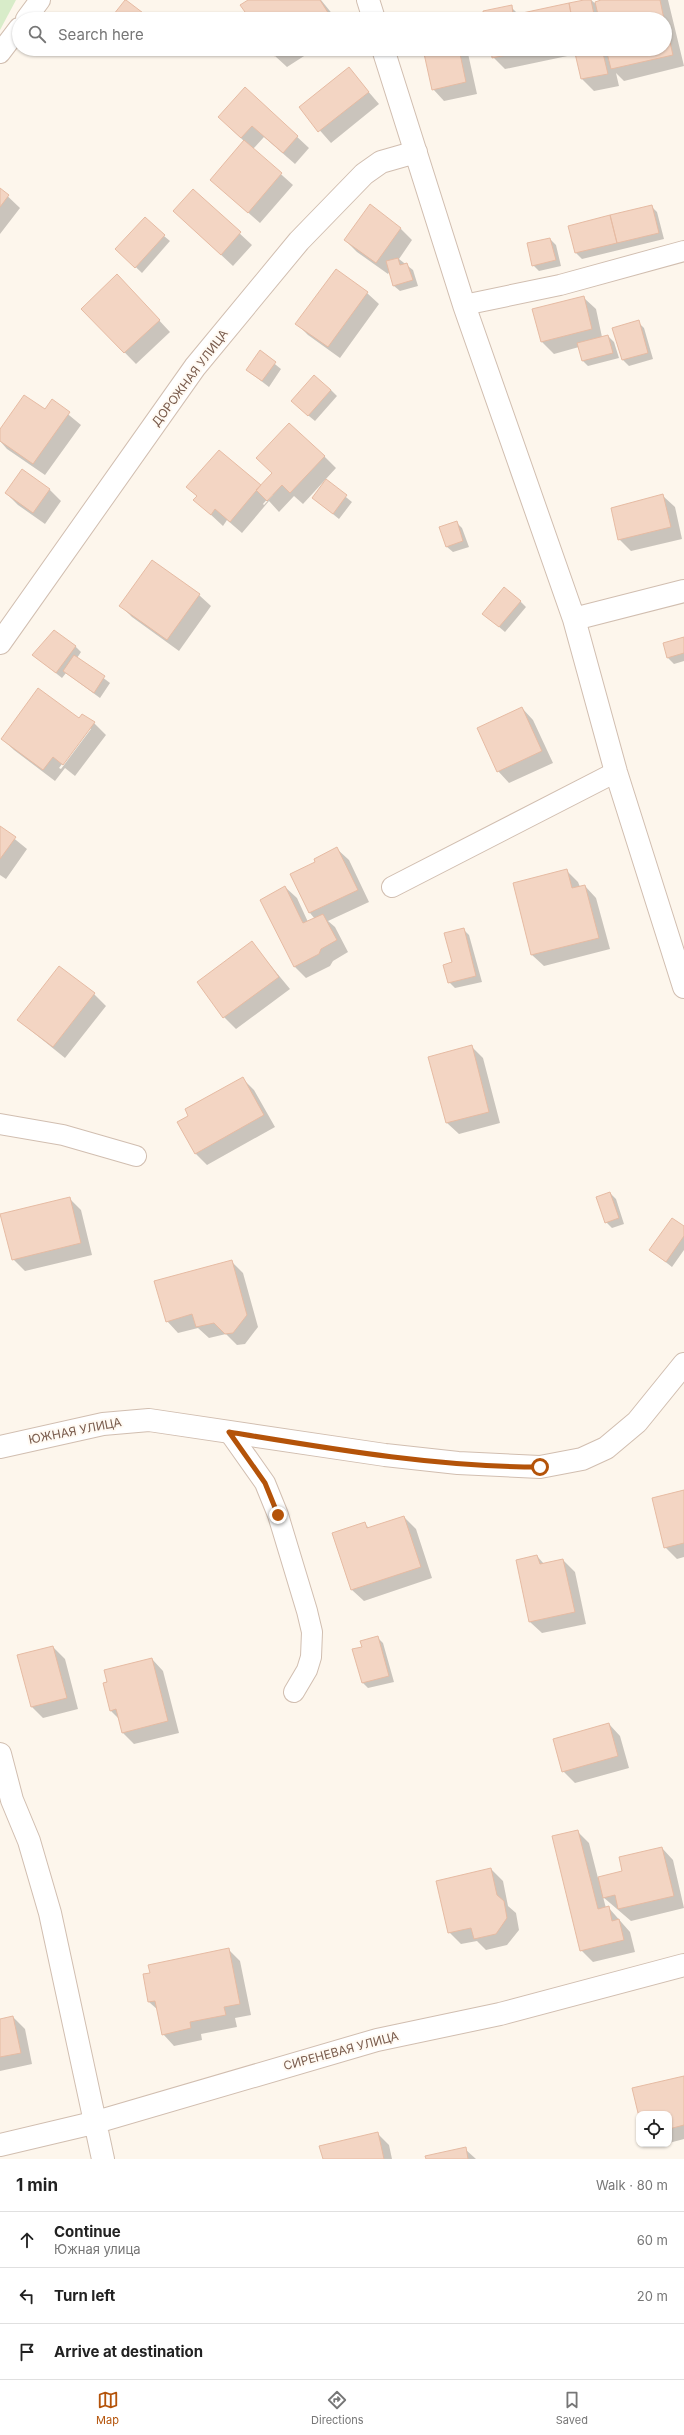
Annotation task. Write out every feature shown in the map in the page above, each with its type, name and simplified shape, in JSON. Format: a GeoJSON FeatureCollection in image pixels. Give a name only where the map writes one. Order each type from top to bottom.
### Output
{"type":"FeatureCollection","features":[{"type":"Feature","properties":{"kind":"street"},"geometry":{"type":"LineString","coordinates":[[368,0],[372,12]]}},
{"type":"Feature","properties":{"kind":"street"},"geometry":{"type":"LineString","coordinates":[[385,56],[464,305],[574,619],[616,772],[680,960],[684,988]]}},
{"type":"Feature","properties":{"kind":"street","name":"ДОРОЖНАЯ УЛИЦА"},"geometry":{"type":"LineString","coordinates":[[0,643],[195,367],[299,241],[364,174],[381,162],[416,152]]}},
{"type":"Feature","properties":{"kind":"street"},"geometry":{"type":"LineString","coordinates":[[574,619],[684,591]]}},
{"type":"Feature","properties":{"kind":"street","name":"ЮЖНАЯ УЛИЦА"},"geometry":{"type":"LineString","coordinates":[[0,1448],[104,1424],[149,1420],[385,1455],[458,1463],[540,1467],[565,1463],[594,1455],[621,1437],[637,1422],[684,1364]]}},
{"type":"Feature","properties":{"kind":"street"},"geometry":{"type":"LineString","coordinates":[[0,1754],[6,1802],[29,1841],[50,1913],[93,2123],[103,2159]]}},
{"type":"Feature","properties":{"kind":"street","name":"СИРЕНЕВАЯ УЛИЦА"},"geometry":{"type":"LineString","coordinates":[[0,2145],[93,2123],[377,2040],[500,2014],[684,1965]]}},
{"type":"Feature","properties":{"kind":"lane"},"geometry":{"type":"LineString","coordinates":[[31,12],[40,0]]}},
{"type":"Feature","properties":{"kind":"lane"},"geometry":{"type":"LineString","coordinates":[[0,53],[12,37]]}},
{"type":"Feature","properties":{"kind":"lane"},"geometry":{"type":"LineString","coordinates":[[464,305],[560,285],[684,251]]}},
{"type":"Feature","properties":{"kind":"lane"},"geometry":{"type":"LineString","coordinates":[[392,887],[616,772]]}},
{"type":"Feature","properties":{"kind":"lane"},"geometry":{"type":"LineString","coordinates":[[0,1124],[63,1136],[136,1156]]}},
{"type":"Feature","properties":{"kind":"lane"},"geometry":{"type":"LineString","coordinates":[[229,1432],[265,1483],[278,1515],[307,1611],[312,1637],[311,1657],[307,1670],[294,1692]]}},
{"type":"Feature","properties":{"kind":"green space"},"geometry":{"type":"Polygon","coordinates":[[[0,0],[16,0],[0,30],[0,0]]]}},
{"type":"Feature","properties":{"kind":"building"},"geometry":{"type":"Polygon","coordinates":[[[126,0],[142,12],[116,12],[126,0]]]}},
{"type":"Feature","properties":{"kind":"building"},"geometry":{"type":"Polygon","coordinates":[[[248,0],[320,0],[328,12],[245,12],[240,5],[248,0]]]}},
{"type":"Feature","properties":{"kind":"building"},"geometry":{"type":"Polygon","coordinates":[[[591,0],[594,12],[571,12],[569,3],[591,0]]]}},
{"type":"Feature","properties":{"kind":"building"},"geometry":{"type":"Polygon","coordinates":[[[601,0],[660,0],[663,12],[597,12],[595,2],[601,0]]]}},
{"type":"Feature","properties":{"kind":"building"},"geometry":{"type":"Polygon","coordinates":[[[569,3],[571,12],[527,12],[569,3]]]}},
{"type":"Feature","properties":{"kind":"building"},"geometry":{"type":"Polygon","coordinates":[[[512,5],[513,12],[483,12],[483,11],[512,5]]]}},
{"type":"Feature","properties":{"kind":"building"},"geometry":{"type":"Polygon","coordinates":[[[425,56],[460,56],[466,82],[432,90],[425,56]]]}},
{"type":"Feature","properties":{"kind":"building"},"geometry":{"type":"Polygon","coordinates":[[[576,56],[604,56],[608,74],[581,79],[576,56]]]}},
{"type":"Feature","properties":{"kind":"building"},"geometry":{"type":"Polygon","coordinates":[[[608,56],[669,56],[611,69],[608,56]]]}},
{"type":"Feature","properties":{"kind":"building"},"geometry":{"type":"Polygon","coordinates":[[[349,67],[369,92],[318,132],[299,107],[349,67]]]}},
{"type":"Feature","properties":{"kind":"building"},"geometry":{"type":"Polygon","coordinates":[[[245,87],[298,136],[283,153],[252,126],[241,138],[218,117],[245,87]]]}},
{"type":"Feature","properties":{"kind":"building"},"geometry":{"type":"Polygon","coordinates":[[[244,140],[282,173],[248,213],[210,180],[244,140]]]}},
{"type":"Feature","properties":{"kind":"building"},"geometry":{"type":"Polygon","coordinates":[[[0,188],[9,195],[0,207],[0,188]]]}},
{"type":"Feature","properties":{"kind":"building"},"geometry":{"type":"Polygon","coordinates":[[[193,189],[241,232],[221,255],[173,211],[193,189]]]}},
{"type":"Feature","properties":{"kind":"building"},"geometry":{"type":"Polygon","coordinates":[[[370,204],[401,228],[376,263],[344,240],[370,204]]]}},
{"type":"Feature","properties":{"kind":"building"},"geometry":{"type":"Polygon","coordinates":[[[652,205],[659,233],[617,243],[610,215],[652,205]]]}},
{"type":"Feature","properties":{"kind":"building"},"geometry":{"type":"Polygon","coordinates":[[[610,215],[617,243],[575,253],[568,226],[610,215]]]}},
{"type":"Feature","properties":{"kind":"building"},"geometry":{"type":"Polygon","coordinates":[[[145,217],[165,235],[135,268],[115,249],[145,217]]]}},
{"type":"Feature","properties":{"kind":"building"},"geometry":{"type":"Polygon","coordinates":[[[550,238],[556,260],[532,266],[527,243],[550,238]]]}},
{"type":"Feature","properties":{"kind":"building"},"geometry":{"type":"Polygon","coordinates":[[[398,258],[400,265],[407,263],[413,280],[393,286],[386,261],[398,258]]]}},
{"type":"Feature","properties":{"kind":"building"},"geometry":{"type":"Polygon","coordinates":[[[336,269],[368,292],[328,347],[295,324],[336,269]]]}},
{"type":"Feature","properties":{"kind":"building"},"geometry":{"type":"Polygon","coordinates":[[[117,274],[160,320],[124,353],[81,309],[117,274]]]}},
{"type":"Feature","properties":{"kind":"building"},"geometry":{"type":"Polygon","coordinates":[[[584,296],[592,329],[541,342],[532,309],[584,296]]]}},
{"type":"Feature","properties":{"kind":"building"},"geometry":{"type":"Polygon","coordinates":[[[639,320],[648,353],[622,360],[612,328],[639,320]]]}},
{"type":"Feature","properties":{"kind":"building"},"geometry":{"type":"Polygon","coordinates":[[[608,335],[613,353],[582,361],[577,343],[608,335]]]}},
{"type":"Feature","properties":{"kind":"building"},"geometry":{"type":"Polygon","coordinates":[[[260,350],[276,362],[262,381],[246,370],[260,350]]]}},
{"type":"Feature","properties":{"kind":"building"},"geometry":{"type":"Polygon","coordinates":[[[314,375],[331,390],[308,416],[291,401],[314,375]]]}},
{"type":"Feature","properties":{"kind":"building"},"geometry":{"type":"Polygon","coordinates":[[[24,395],[45,409],[52,399],[70,412],[33,464],[0,441],[0,429],[24,395]]]}},
{"type":"Feature","properties":{"kind":"building"},"geometry":{"type":"Polygon","coordinates":[[[289,423],[325,456],[290,493],[282,485],[267,501],[256,490],[272,473],[256,458],[289,423]]]}},
{"type":"Feature","properties":{"kind":"building"},"geometry":{"type":"Polygon","coordinates":[[[219,450],[261,485],[230,522],[215,509],[211,515],[193,500],[197,496],[186,487],[219,450]]]}},
{"type":"Feature","properties":{"kind":"building"},"geometry":{"type":"Polygon","coordinates":[[[22,469],[50,489],[33,513],[5,493],[22,469]]]}},
{"type":"Feature","properties":{"kind":"building"},"geometry":{"type":"Polygon","coordinates":[[[326,479],[347,495],[333,514],[312,498],[326,479]]]}},
{"type":"Feature","properties":{"kind":"building"},"geometry":{"type":"Polygon","coordinates":[[[663,494],[671,527],[618,540],[611,508],[663,494]]]}},
{"type":"Feature","properties":{"kind":"building"},"geometry":{"type":"Polygon","coordinates":[[[457,521],[463,541],[446,547],[439,527],[457,521]]]}},
{"type":"Feature","properties":{"kind":"building"},"geometry":{"type":"Polygon","coordinates":[[[152,560],[200,594],[167,640],[119,606],[152,560]]]}},
{"type":"Feature","properties":{"kind":"building"},"geometry":{"type":"Polygon","coordinates":[[[504,587],[521,601],[499,627],[482,614],[504,587]]]}},
{"type":"Feature","properties":{"kind":"building"},"geometry":{"type":"Polygon","coordinates":[[[54,630],[76,646],[56,673],[32,655],[54,630]]]}},
{"type":"Feature","properties":{"kind":"building"},"geometry":{"type":"Polygon","coordinates":[[[684,637],[684,653],[667,658],[663,643],[684,637]]]}},
{"type":"Feature","properties":{"kind":"building"},"geometry":{"type":"Polygon","coordinates":[[[74,655],[105,676],[94,693],[63,671],[74,655]]]}},
{"type":"Feature","properties":{"kind":"building"},"geometry":{"type":"Polygon","coordinates":[[[38,688],[79,718],[82,714],[95,722],[63,765],[53,757],[43,770],[1,739],[38,688]]]}},
{"type":"Feature","properties":{"kind":"building"},"geometry":{"type":"Polygon","coordinates":[[[522,707],[542,751],[497,772],[477,728],[522,707]]]}},
{"type":"Feature","properties":{"kind":"building"},"geometry":{"type":"Polygon","coordinates":[[[0,826],[16,837],[0,859],[0,826]]]}},
{"type":"Feature","properties":{"kind":"building"},"geometry":{"type":"Polygon","coordinates":[[[337,847],[358,890],[309,913],[290,874],[315,862],[314,859],[337,847]]]}},
{"type":"Feature","properties":{"kind":"building"},"geometry":{"type":"Polygon","coordinates":[[[567,869],[572,888],[585,885],[599,938],[531,955],[513,883],[567,869]]]}},
{"type":"Feature","properties":{"kind":"building"},"geometry":{"type":"Polygon","coordinates":[[[285,886],[303,923],[323,914],[337,940],[321,949],[319,954],[294,967],[260,900],[285,886]]]}},
{"type":"Feature","properties":{"kind":"building"},"geometry":{"type":"Polygon","coordinates":[[[464,928],[476,976],[448,983],[443,965],[452,962],[444,933],[464,928]]]}},
{"type":"Feature","properties":{"kind":"building"},"geometry":{"type":"Polygon","coordinates":[[[252,941],[279,977],[223,1018],[197,982],[252,941]]]}},
{"type":"Feature","properties":{"kind":"building"},"geometry":{"type":"Polygon","coordinates":[[[59,966],[95,993],[53,1047],[17,1020],[59,966]]]}},
{"type":"Feature","properties":{"kind":"building"},"geometry":{"type":"Polygon","coordinates":[[[472,1045],[489,1112],[446,1123],[428,1057],[472,1045]]]}},
{"type":"Feature","properties":{"kind":"building"},"geometry":{"type":"Polygon","coordinates":[[[243,1077],[264,1115],[195,1154],[177,1122],[188,1116],[185,1109],[243,1077]]]}},
{"type":"Feature","properties":{"kind":"building"},"geometry":{"type":"Polygon","coordinates":[[[610,1192],[619,1218],[605,1223],[596,1197],[610,1192]]]}},
{"type":"Feature","properties":{"kind":"building"},"geometry":{"type":"Polygon","coordinates":[[[70,1197],[81,1243],[12,1260],[0,1214],[70,1197]]]}},
{"type":"Feature","properties":{"kind":"building"},"geometry":{"type":"Polygon","coordinates":[[[672,1218],[684,1226],[684,1236],[666,1262],[649,1250],[672,1218]]]}},
{"type":"Feature","properties":{"kind":"building"},"geometry":{"type":"Polygon","coordinates":[[[232,1260],[247,1315],[233,1333],[225,1334],[214,1323],[196,1327],[192,1314],[166,1322],[154,1281],[232,1260]]]}},
{"type":"Feature","properties":{"kind":"building"},"geometry":{"type":"Polygon","coordinates":[[[684,1490],[684,1543],[664,1548],[652,1498],[684,1490]]]}},
{"type":"Feature","properties":{"kind":"building"},"geometry":{"type":"Polygon","coordinates":[[[404,1516],[421,1567],[351,1590],[332,1533],[365,1522],[367,1528],[404,1516]]]}},
{"type":"Feature","properties":{"kind":"building"},"geometry":{"type":"Polygon","coordinates":[[[537,1555],[540,1564],[563,1559],[575,1612],[529,1622],[516,1560],[537,1555]]]}},
{"type":"Feature","properties":{"kind":"building"},"geometry":{"type":"Polygon","coordinates":[[[378,1636],[389,1676],[362,1683],[352,1649],[362,1647],[360,1641],[378,1636]]]}},
{"type":"Feature","properties":{"kind":"building"},"geometry":{"type":"Polygon","coordinates":[[[53,1646],[67,1698],[31,1707],[17,1655],[53,1646]]]}},
{"type":"Feature","properties":{"kind":"building"},"geometry":{"type":"Polygon","coordinates":[[[152,1658],[168,1721],[122,1733],[116,1709],[110,1711],[103,1683],[107,1682],[104,1670],[152,1658]]]}},
{"type":"Feature","properties":{"kind":"building"},"geometry":{"type":"Polygon","coordinates":[[[609,1723],[618,1756],[562,1772],[553,1739],[609,1723]]]}},
{"type":"Feature","properties":{"kind":"building"},"geometry":{"type":"Polygon","coordinates":[[[578,1830],[598,1909],[609,1906],[612,1921],[619,1919],[624,1940],[580,1951],[552,1836],[578,1830]]]}},
{"type":"Feature","properties":{"kind":"building"},"geometry":{"type":"Polygon","coordinates":[[[662,1847],[674,1896],[618,1909],[615,1895],[603,1898],[598,1877],[622,1871],[619,1857],[662,1847]]]}},
{"type":"Feature","properties":{"kind":"building"},"geometry":{"type":"Polygon","coordinates":[[[491,1868],[497,1895],[504,1901],[507,1918],[496,1934],[474,1939],[471,1928],[448,1933],[436,1881],[491,1868]]]}},
{"type":"Feature","properties":{"kind":"building"},"geometry":{"type":"Polygon","coordinates":[[[229,1948],[240,2004],[224,2007],[226,2015],[190,2022],[191,2028],[162,2035],[155,2001],[148,2002],[143,1974],[150,1973],[148,1965],[229,1948]]]}},
{"type":"Feature","properties":{"kind":"building"},"geometry":{"type":"Polygon","coordinates":[[[13,2016],[21,2053],[0,2057],[0,2019],[13,2016]]]}},
{"type":"Feature","properties":{"kind":"building"},"geometry":{"type":"Polygon","coordinates":[[[684,2076],[684,2125],[672,2128],[672,2111],[638,2111],[632,2088],[684,2076]]]}},
{"type":"Feature","properties":{"kind":"building"},"geometry":{"type":"Polygon","coordinates":[[[378,2132],[384,2159],[323,2159],[319,2146],[378,2132]]]}},
{"type":"Feature","properties":{"kind":"building"},"geometry":{"type":"Polygon","coordinates":[[[466,2147],[468,2159],[426,2159],[425,2156],[466,2147]]]}},
{"type":"Feature","properties":{"kind":"route"},"geometry":{"type":"LineString","coordinates":[[278,1515],[265,1483],[229,1432],[385,1455],[458,1463],[515,1467],[540,1467]]}}]}
